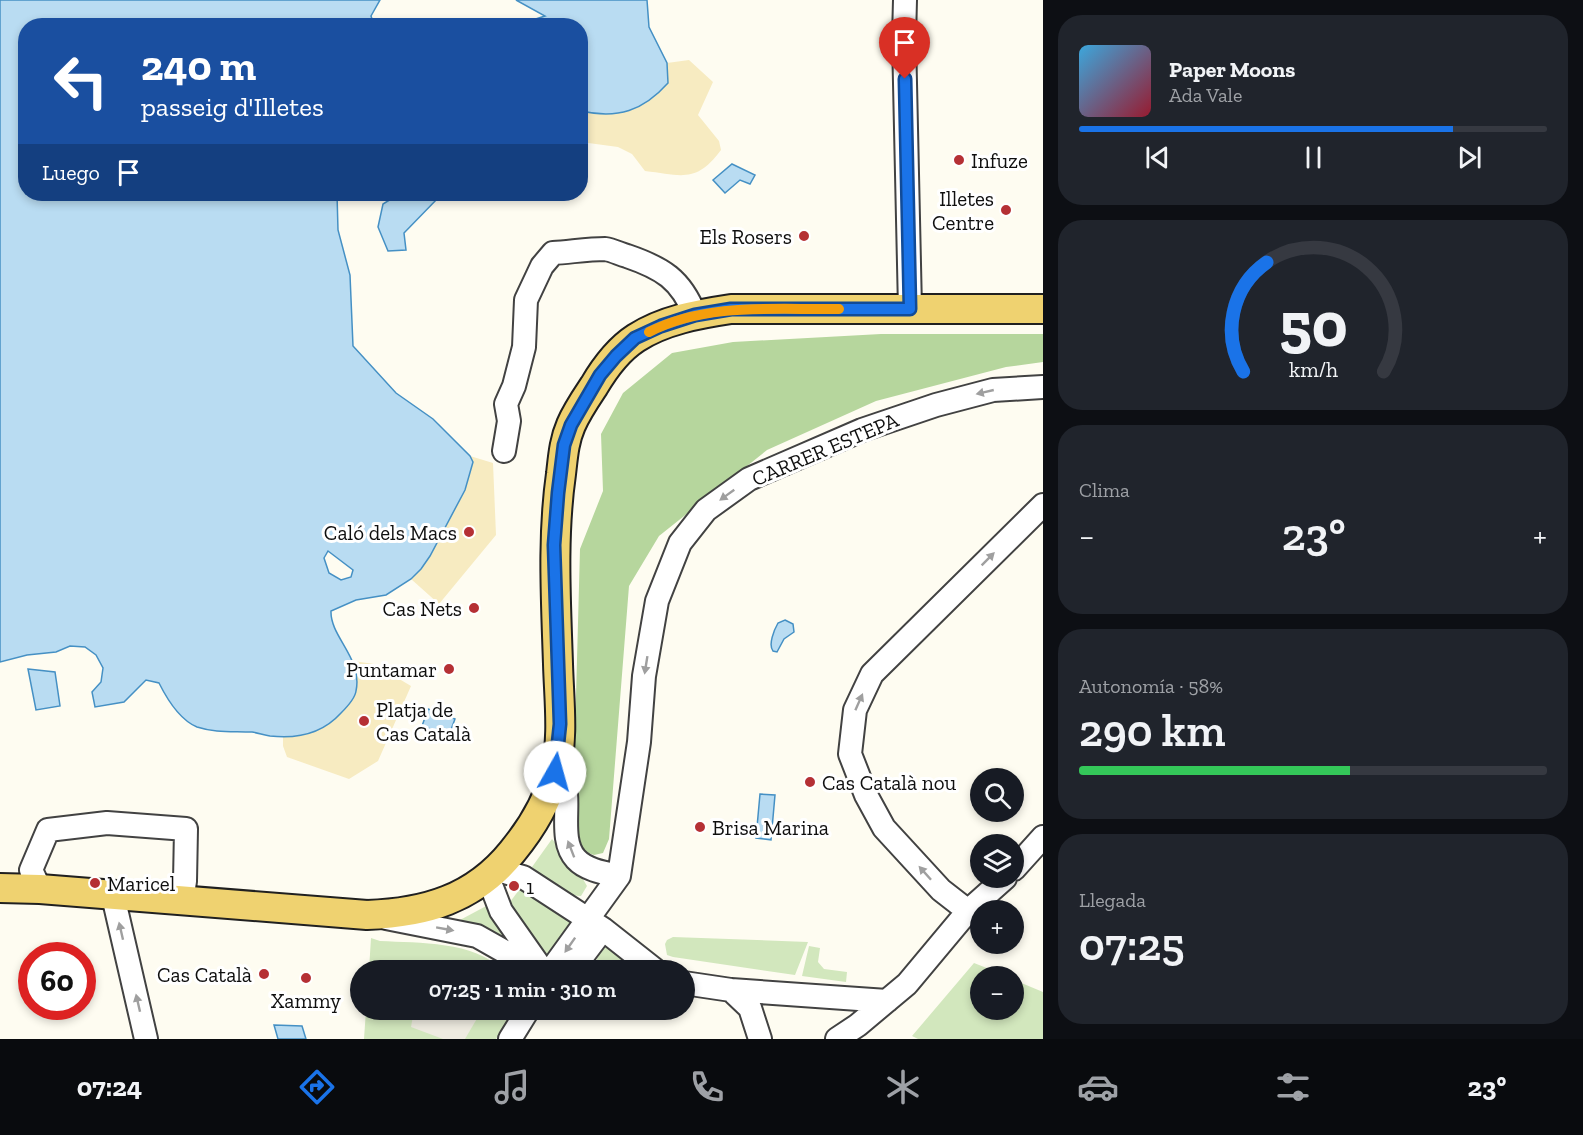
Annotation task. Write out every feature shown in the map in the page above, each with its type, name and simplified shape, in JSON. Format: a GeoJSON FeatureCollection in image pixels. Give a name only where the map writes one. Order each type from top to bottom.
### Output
{"type":"FeatureCollection","features":[{"type":"Feature","properties":{"kind":"main road"},"geometry":{"type":"LineString","coordinates":[[0,888],[40,889],[367,915],[419,910],[458,896],[493,873],[534,822],[550,790],[558,756],[560,724],[554,545],[564,445],[580,407],[600,375],[625,347],[635,338],[661,326],[695,315],[731,309],[1043,309]]}},
{"type":"Feature","properties":{"kind":"street"},"geometry":{"type":"LineString","coordinates":[[905,0],[910,309]]}},
{"type":"Feature","properties":{"kind":"street"},"geometry":{"type":"LineString","coordinates":[[504,451],[509,421],[506,404],[514,386],[524,347],[526,300],[542,266],[553,253],[607,249],[644,262],[662,270],[680,285],[695,315]]}},
{"type":"Feature","properties":{"kind":"street","name":"CARRER ESTEPA"},"geometry":{"type":"LineString","coordinates":[[619,876],[639,742],[644,676],[657,601],[680,543],[706,510],[749,479],[862,430],[936,405],[993,390],[1043,387]]}},
{"type":"Feature","properties":{"kind":"street"},"geometry":{"type":"LineString","coordinates":[[968,911],[941,890],[884,828],[866,795],[849,754],[855,710],[872,674],[1043,505]]}},
{"type":"Feature","properties":{"kind":"street"},"geometry":{"type":"LineString","coordinates":[[558,756],[566,793],[568,846],[576,859],[585,865],[594,870],[619,876],[577,960]]}},
{"type":"Feature","properties":{"kind":"street"},"geometry":{"type":"LineString","coordinates":[[40,889],[32,870],[48,830],[107,824],[186,829],[185,881],[182,901]]}},
{"type":"Feature","properties":{"kind":"street"},"geometry":{"type":"LineString","coordinates":[[1024,858],[1043,837]]}},
{"type":"Feature","properties":{"kind":"street"},"geometry":{"type":"LineString","coordinates":[[536,960],[501,911],[493,873],[523,877],[595,924],[642,960]]}},
{"type":"Feature","properties":{"kind":"street"},"geometry":{"type":"LineString","coordinates":[[837,1039],[907,984],[968,911],[994,888]]}},
{"type":"Feature","properties":{"kind":"street"},"geometry":{"type":"LineString","coordinates":[[113,896],[146,1039]]}},
{"type":"Feature","properties":{"kind":"street"},"geometry":{"type":"LineString","coordinates":[[367,915],[477,936],[519,960]]}},
{"type":"Feature","properties":{"kind":"street"},"geometry":{"type":"LineString","coordinates":[[561,960],[595,924]]}},
{"type":"Feature","properties":{"kind":"street"},"geometry":{"type":"LineString","coordinates":[[695,985],[730,990],[887,1001]]}},
{"type":"Feature","properties":{"kind":"street"},"geometry":{"type":"LineString","coordinates":[[730,990],[750,1008],[760,1039]]}},
{"type":"Feature","properties":{"kind":"street"},"geometry":{"type":"LineString","coordinates":[[510,1039],[522,1020]]}},
{"type":"Feature","properties":{"kind":"green space"},"geometry":{"type":"Polygon","coordinates":[[[881,334],[1043,334],[1043,362],[1006,367],[876,401],[767,450],[659,536],[629,586],[609,839],[603,853],[594,855],[583,851],[578,839],[574,770],[580,549],[603,491],[601,434],[623,393],[672,353],[733,342],[881,334]]]}},
{"type":"Feature","properties":{"kind":"green space"},"geometry":{"type":"Polygon","coordinates":[[[552,839],[576,867],[587,886],[581,896],[560,890],[532,867],[552,839]]]}},
{"type":"Feature","properties":{"kind":"green space"},"geometry":{"type":"Polygon","coordinates":[[[522,886],[568,916],[572,922],[550,956],[545,955],[510,910],[510,902],[522,886]]]}},
{"type":"Feature","properties":{"kind":"green space"},"geometry":{"type":"Polygon","coordinates":[[[490,904],[513,944],[460,920],[490,904]]]}},
{"type":"Feature","properties":{"kind":"green space"},"geometry":{"type":"Polygon","coordinates":[[[673,937],[808,942],[795,975],[673,957],[667,955],[665,944],[673,937]]]}},
{"type":"Feature","properties":{"kind":"green space"},"geometry":{"type":"Polygon","coordinates":[[[371,938],[380,941],[445,945],[477,954],[489,960],[370,960],[371,938]]]}},
{"type":"Feature","properties":{"kind":"green space"},"geometry":{"type":"Polygon","coordinates":[[[607,945],[629,960],[596,960],[607,945]]]}},
{"type":"Feature","properties":{"kind":"green space"},"geometry":{"type":"Polygon","coordinates":[[[809,946],[820,948],[818,962],[824,969],[847,972],[846,982],[802,976],[809,946]]]}},
{"type":"Feature","properties":{"kind":"green space"},"geometry":{"type":"Polygon","coordinates":[[[970,968],[970,1020],[1024,1020],[1024,984],[1043,992],[1043,1039],[918,1039],[912,1036],[970,968]]]}},
{"type":"Feature","properties":{"kind":"green space"},"geometry":{"type":"Polygon","coordinates":[[[365,1020],[507,1020],[496,1039],[364,1039],[365,1020]]]}},
{"type":"Feature","properties":{"kind":"sand"},"geometry":{"type":"Polygon","coordinates":[[[689,60],[713,82],[698,115],[719,141],[721,150],[704,168],[687,175],[645,171],[632,154],[618,147],[588,143],[588,112],[618,113],[649,100],[668,83],[667,63],[689,60]]]}},
{"type":"Feature","properties":{"kind":"sand","name":"Caló dels Macs"},"geometry":{"type":"Polygon","coordinates":[[[470,456],[493,463],[496,535],[439,604],[411,579],[421,569],[465,490],[473,462],[470,456]]]}},
{"type":"Feature","properties":{"kind":"sand","name":"Platja de Cas Català"},"geometry":{"type":"Polygon","coordinates":[[[353,661],[374,664],[411,686],[378,761],[349,779],[287,757],[283,746],[283,736],[307,733],[317,729],[341,711],[356,692],[353,661]]]}},
{"type":"Feature","properties":{"kind":"shaded area"},"geometry":{"type":"Polygon","coordinates":[[[412,1020],[476,1020],[465,1039],[443,1039],[411,1027],[412,1020]]]}},
{"type":"Feature","properties":{"kind":"water"},"geometry":{"type":"Polygon","coordinates":[[[0,0],[380,0],[372,18],[18,18],[18,201],[337,201],[338,230],[350,275],[353,346],[396,393],[433,419],[470,456],[473,462],[465,490],[421,569],[411,579],[386,595],[356,600],[331,611],[335,630],[355,668],[356,691],[348,706],[334,720],[317,730],[299,736],[280,737],[197,727],[175,708],[159,683],[146,680],[124,702],[95,707],[92,692],[101,682],[103,668],[96,655],[85,647],[70,646],[56,652],[27,655],[0,662],[0,0]],[[328,551],[324,558],[329,573],[341,580],[351,577],[353,570],[328,551]]]}},
{"type":"Feature","properties":{"kind":"water"},"geometry":{"type":"Polygon","coordinates":[[[516,0],[647,0],[649,27],[667,63],[668,83],[649,100],[629,110],[607,114],[588,112],[588,18],[539,18],[545,16],[516,0]]]}},
{"type":"Feature","properties":{"kind":"water"},"geometry":{"type":"Polygon","coordinates":[[[732,164],[755,175],[750,184],[740,180],[725,193],[713,180],[732,164]]]}},
{"type":"Feature","properties":{"kind":"water"},"geometry":{"type":"Polygon","coordinates":[[[388,201],[435,201],[404,233],[406,250],[388,251],[378,227],[383,204],[388,201]]]}},
{"type":"Feature","properties":{"kind":"water"},"geometry":{"type":"Polygon","coordinates":[[[785,620],[793,624],[794,632],[784,639],[777,652],[773,651],[771,641],[775,629],[778,623],[785,620]]]}},
{"type":"Feature","properties":{"kind":"water"},"geometry":{"type":"Polygon","coordinates":[[[28,669],[55,672],[60,706],[36,710],[28,669]]]}},
{"type":"Feature","properties":{"kind":"water"},"geometry":{"type":"Polygon","coordinates":[[[428,709],[455,719],[449,735],[439,731],[438,727],[436,731],[422,726],[428,709]]]}},
{"type":"Feature","properties":{"kind":"water"},"geometry":{"type":"Polygon","coordinates":[[[760,794],[775,795],[771,840],[756,838],[760,794]]]}},
{"type":"Feature","properties":{"kind":"water"},"geometry":{"type":"Polygon","coordinates":[[[274,1025],[302,1026],[306,1039],[278,1039],[274,1025]]]}},
{"type":"Feature","properties":{"kind":"slow traffic"},"geometry":{"type":"LineString","coordinates":[[649,332],[695,315],[731,309],[839,309]]}},
{"type":"Feature","properties":{"kind":"place","name":"Infuze"},"geometry":{"type":"Point","coordinates":[959,160]}},
{"type":"Feature","properties":{"kind":"place","name":"Illetes Centre"},"geometry":{"type":"Point","coordinates":[1006,210]}},
{"type":"Feature","properties":{"kind":"place","name":"Els Rosers"},"geometry":{"type":"Point","coordinates":[804,236]}},
{"type":"Feature","properties":{"kind":"place","name":"Caló dels Macs"},"geometry":{"type":"Point","coordinates":[469,532]}},
{"type":"Feature","properties":{"kind":"place","name":"Cas Nets"},"geometry":{"type":"Point","coordinates":[474,608]}},
{"type":"Feature","properties":{"kind":"place","name":"Puntamar"},"geometry":{"type":"Point","coordinates":[449,669]}},
{"type":"Feature","properties":{"kind":"place","name":"Platja de Cas Català"},"geometry":{"type":"Point","coordinates":[364,721]}},
{"type":"Feature","properties":{"kind":"place","name":"Cas Català nou"},"geometry":{"type":"Point","coordinates":[810,782]}},
{"type":"Feature","properties":{"kind":"place","name":"Brisa Marina"},"geometry":{"type":"Point","coordinates":[700,827]}},
{"type":"Feature","properties":{"kind":"place","name":"Maricel"},"geometry":{"type":"Point","coordinates":[95,883]}},
{"type":"Feature","properties":{"kind":"place","name":"1"},"geometry":{"type":"Point","coordinates":[514,886]}},
{"type":"Feature","properties":{"kind":"place","name":"Cas Català"},"geometry":{"type":"Point","coordinates":[264,974]}},
{"type":"Feature","properties":{"kind":"place","name":"Xammy"},"geometry":{"type":"Point","coordinates":[306,978]}},
{"type":"Feature","properties":{"kind":"route"},"geometry":{"type":"LineString","coordinates":[[555,772],[560,724],[554,545],[564,445],[580,407],[600,375],[635,338],[661,326],[695,315],[731,309],[910,309],[905,79]]}}]}
